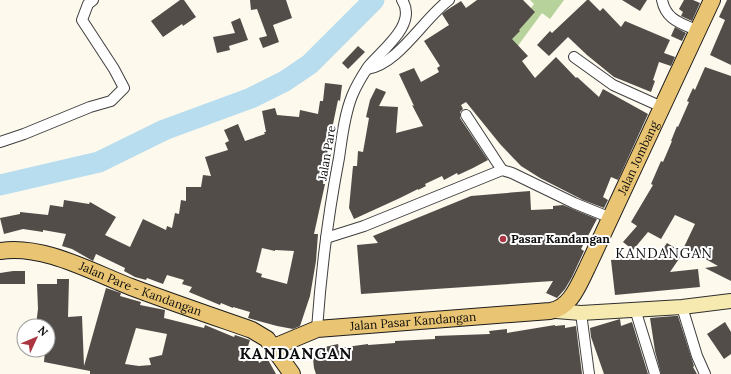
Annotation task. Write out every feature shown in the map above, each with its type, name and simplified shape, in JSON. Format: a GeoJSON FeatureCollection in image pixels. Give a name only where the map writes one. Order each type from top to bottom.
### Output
{"type":"FeatureCollection","features":[{"type":"Feature","properties":{"kind":"main road","name":"Jalan Jombang"},"geometry":{"type":"LineString","coordinates":[[556,310],[565,304],[577,287],[611,218],[712,0]]}},
{"type":"Feature","properties":{"kind":"main road","name":"Jalan Pare - Kandangan"},"geometry":{"type":"LineString","coordinates":[[0,251],[13,249],[23,250],[66,261],[131,287],[252,330],[267,339],[292,374]]}},
{"type":"Feature","properties":{"kind":"main road","name":"Jalan Pasar Kandangan"},"geometry":{"type":"LineString","coordinates":[[274,347],[316,329],[556,310]]}},
{"type":"Feature","properties":{"kind":"street"},"geometry":{"type":"LineString","coordinates":[[0,142],[24,134],[90,107],[111,101],[124,88],[114,69],[82,20],[88,4],[93,0]]}},
{"type":"Feature","properties":{"kind":"street","name":"Jalan Pare"},"geometry":{"type":"LineString","coordinates":[[316,329],[326,238],[345,122],[352,97],[367,68],[402,28],[407,12],[402,0]]}},
{"type":"Feature","properties":{"kind":"street"},"geometry":{"type":"LineString","coordinates":[[367,68],[380,66],[398,51],[428,19],[449,0]]}},
{"type":"Feature","properties":{"kind":"street"},"geometry":{"type":"LineString","coordinates":[[662,0],[665,11],[670,17],[698,31]]}},
{"type":"Feature","properties":{"kind":"street"},"geometry":{"type":"LineString","coordinates":[[574,57],[613,85],[662,107]]}},
{"type":"Feature","properties":{"kind":"street"},"geometry":{"type":"LineString","coordinates":[[466,115],[502,170]]}},
{"type":"Feature","properties":{"kind":"street"},"geometry":{"type":"LineString","coordinates":[[326,238],[364,226],[502,170],[512,173],[574,203],[611,218]]}},
{"type":"Feature","properties":{"kind":"street"},"geometry":{"type":"LineString","coordinates":[[556,310],[581,313],[682,307],[731,301]]}},
{"type":"Feature","properties":{"kind":"street"},"geometry":{"type":"LineString","coordinates":[[682,307],[697,356],[705,374]]}},
{"type":"Feature","properties":{"kind":"street"},"geometry":{"type":"LineString","coordinates":[[635,309],[655,374]]}},
{"type":"Feature","properties":{"kind":"street"},"geometry":{"type":"LineString","coordinates":[[581,313],[589,374]]}},
{"type":"Feature","properties":{"kind":"green space"},"geometry":{"type":"Polygon","coordinates":[[[530,0],[564,0],[550,19],[542,13],[517,47],[508,40],[534,4],[530,0]]]}},
{"type":"Feature","properties":{"kind":"building"},"geometry":{"type":"Polygon","coordinates":[[[180,0],[184,0],[196,17],[183,26],[182,24],[163,37],[151,21],[180,0]]]}},
{"type":"Feature","properties":{"kind":"building"},"geometry":{"type":"Polygon","coordinates":[[[250,0],[286,0],[292,18],[273,25],[279,42],[263,48],[259,38],[267,36],[257,9],[251,10],[250,0]]]}},
{"type":"Feature","properties":{"kind":"building"},"geometry":{"type":"Polygon","coordinates":[[[477,0],[523,0],[535,12],[512,39],[528,56],[522,61],[535,78],[556,57],[576,78],[577,77],[599,97],[603,89],[648,114],[618,180],[611,177],[603,197],[608,200],[604,208],[583,200],[540,178],[521,166],[500,144],[466,102],[461,105],[463,109],[460,112],[460,118],[488,160],[458,175],[457,173],[444,180],[442,176],[425,184],[426,186],[418,190],[354,219],[349,208],[353,166],[357,166],[358,151],[363,152],[369,118],[366,117],[370,100],[376,88],[386,92],[379,106],[398,107],[396,133],[423,126],[399,74],[414,68],[421,82],[439,72],[437,68],[440,66],[424,41],[449,25],[442,14],[447,10],[461,1],[466,8],[477,0]]]}},
{"type":"Feature","properties":{"kind":"building"},"geometry":{"type":"Polygon","coordinates":[[[587,0],[589,0],[600,11],[603,8],[621,27],[625,21],[670,40],[664,53],[675,57],[671,66],[659,62],[651,92],[614,77],[568,37],[549,56],[537,45],[550,31],[552,33],[587,0]]]}},
{"type":"Feature","properties":{"kind":"building"},"geometry":{"type":"Polygon","coordinates":[[[622,0],[647,0],[640,11],[622,0]]]}},
{"type":"Feature","properties":{"kind":"building"},"geometry":{"type":"Polygon","coordinates":[[[684,0],[693,0],[700,3],[692,21],[681,16],[683,12],[679,9],[684,0]]]}},
{"type":"Feature","properties":{"kind":"building"},"geometry":{"type":"Polygon","coordinates":[[[727,0],[731,0],[731,65],[710,55],[725,20],[719,17],[727,0]]]}},
{"type":"Feature","properties":{"kind":"building"},"geometry":{"type":"Polygon","coordinates":[[[240,18],[248,40],[229,46],[230,50],[217,53],[213,37],[235,33],[231,22],[240,18]]]}},
{"type":"Feature","properties":{"kind":"building"},"geometry":{"type":"Polygon","coordinates":[[[675,27],[686,33],[682,41],[671,36],[675,27]]]}},
{"type":"Feature","properties":{"kind":"building"},"geometry":{"type":"Polygon","coordinates":[[[358,46],[365,52],[348,69],[342,63],[358,46]]]}},
{"type":"Feature","properties":{"kind":"building"},"geometry":{"type":"Polygon","coordinates":[[[705,67],[731,76],[731,281],[705,268],[718,266],[684,247],[695,224],[675,215],[661,239],[648,232],[633,250],[623,242],[637,226],[631,222],[653,185],[651,184],[661,161],[663,162],[677,126],[678,127],[689,102],[687,101],[693,88],[695,90],[705,67]]]}},
{"type":"Feature","properties":{"kind":"building"},"geometry":{"type":"Polygon","coordinates":[[[325,83],[342,85],[340,101],[338,100],[328,148],[323,184],[325,184],[314,234],[318,234],[316,261],[310,296],[300,326],[293,329],[248,318],[250,312],[233,308],[221,303],[220,305],[189,292],[192,287],[182,284],[184,280],[167,275],[163,284],[147,278],[146,280],[135,277],[124,271],[125,268],[96,254],[93,261],[72,249],[62,246],[66,234],[43,230],[43,232],[23,229],[4,234],[0,218],[20,214],[20,212],[48,215],[50,205],[63,207],[64,200],[89,204],[90,202],[116,217],[105,235],[130,247],[143,219],[166,230],[167,226],[172,228],[175,213],[179,214],[181,200],[186,201],[186,187],[201,187],[203,175],[211,176],[205,157],[228,150],[225,143],[229,141],[224,130],[238,124],[245,141],[265,134],[264,132],[266,132],[262,111],[275,108],[277,115],[299,117],[300,110],[318,114],[320,101],[323,101],[325,83]],[[262,248],[256,272],[262,274],[261,277],[287,284],[294,251],[275,251],[262,248]]]}},
{"type":"Feature","properties":{"kind":"building"},"geometry":{"type":"Polygon","coordinates":[[[530,191],[531,210],[553,209],[553,206],[563,205],[597,219],[581,249],[584,251],[572,277],[565,289],[557,298],[546,293],[553,281],[361,294],[357,245],[378,243],[373,236],[471,196],[530,191]]]}},
{"type":"Feature","properties":{"kind":"building"},"geometry":{"type":"Polygon","coordinates":[[[667,243],[683,253],[670,272],[698,269],[700,287],[615,295],[611,260],[657,257],[667,243]]]}},
{"type":"Feature","properties":{"kind":"building"},"geometry":{"type":"Polygon","coordinates":[[[25,271],[25,284],[0,284],[0,273],[25,271]]]}},
{"type":"Feature","properties":{"kind":"building"},"geometry":{"type":"Polygon","coordinates":[[[57,279],[69,279],[68,317],[82,316],[84,366],[106,288],[121,293],[120,296],[141,302],[140,305],[165,310],[164,318],[204,328],[205,325],[234,337],[235,335],[250,340],[243,362],[257,356],[259,363],[267,358],[276,374],[90,374],[90,371],[44,362],[44,358],[56,358],[56,318],[37,318],[37,284],[57,284],[57,279]],[[136,328],[125,364],[139,366],[151,365],[149,358],[162,355],[167,334],[136,328]]]}},
{"type":"Feature","properties":{"kind":"building"},"geometry":{"type":"Polygon","coordinates":[[[678,316],[694,366],[693,367],[697,374],[661,374],[655,351],[650,318],[678,316]]]}},
{"type":"Feature","properties":{"kind":"building"},"geometry":{"type":"Polygon","coordinates":[[[620,319],[621,326],[632,322],[648,374],[604,374],[591,337],[590,328],[620,319]]]}},
{"type":"Feature","properties":{"kind":"building"},"geometry":{"type":"Polygon","coordinates":[[[725,322],[731,332],[731,354],[724,359],[707,334],[725,322]]]}},
{"type":"Feature","properties":{"kind":"building"},"geometry":{"type":"Polygon","coordinates":[[[555,325],[565,325],[565,328],[576,326],[582,374],[316,374],[314,368],[312,350],[338,344],[339,348],[368,344],[395,343],[395,341],[435,339],[435,336],[490,334],[489,331],[507,329],[507,333],[555,325]]]}},
{"type":"Feature","properties":{"kind":"waterway"},"geometry":{"type":"LineString","coordinates":[[0,185],[99,162],[164,130],[251,98],[285,81],[310,64],[374,0]]}},
{"type":"Feature","properties":{"kind":"place","name":"Pasar Kandangan"},"geometry":{"type":"Point","coordinates":[503,239]}},
{"type":"Feature","properties":{"kind":"district","name":"KANDANGAN"},"geometry":{"type":"Point","coordinates":[664,253]}},
{"type":"Feature","properties":{"kind":"district","name":"KANDANGAN"},"geometry":{"type":"Point","coordinates":[296,353]}}]}
